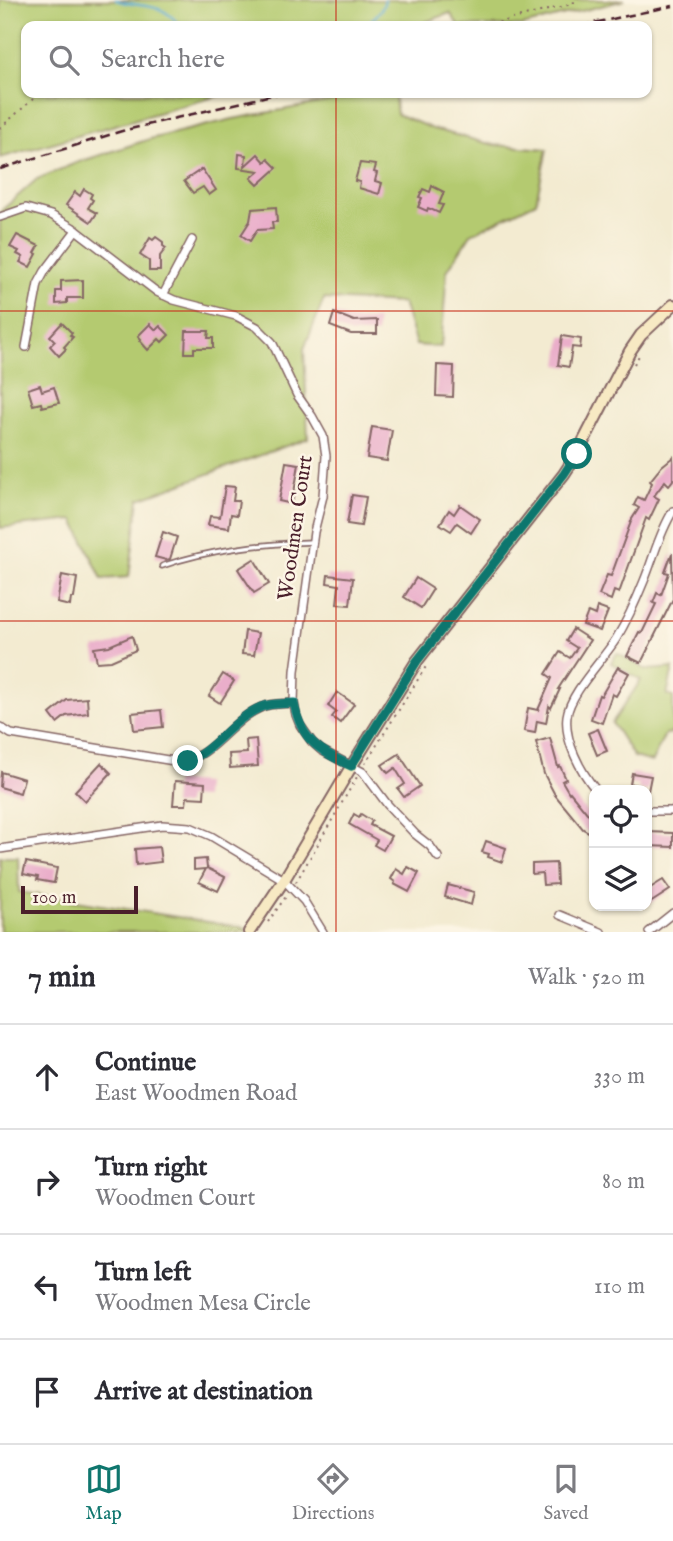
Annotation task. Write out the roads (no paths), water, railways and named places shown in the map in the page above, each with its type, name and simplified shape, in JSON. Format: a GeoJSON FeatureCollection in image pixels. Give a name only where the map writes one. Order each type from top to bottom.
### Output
{"type":"FeatureCollection","features":[{"type":"Feature","properties":{"kind":"main road"},"geometry":{"type":"LineString","coordinates":[[249,932],[288,884],[424,652],[564,474],[640,335],[673,305]]}},
{"type":"Feature","properties":{"kind":"street","name":"Woodmen Court"},"geometry":{"type":"LineString","coordinates":[[0,217],[26,208],[51,215],[76,230],[157,292],[174,300],[236,316],[257,327],[272,342],[297,396],[312,416],[325,441],[327,456],[323,496],[312,542],[295,671],[294,703],[300,725],[321,750],[356,769],[438,857]]}},
{"type":"Feature","properties":{"kind":"street"},"geometry":{"type":"LineString","coordinates":[[26,347],[38,284],[76,230]]}},
{"type":"Feature","properties":{"kind":"street"},"geometry":{"type":"LineString","coordinates":[[163,295],[192,240]]}},
{"type":"Feature","properties":{"kind":"street"},"geometry":{"type":"LineString","coordinates":[[592,785],[572,748],[568,736],[567,715],[576,695],[625,624],[645,579],[660,535],[673,512]]}},
{"type":"Feature","properties":{"kind":"street"},"geometry":{"type":"LineString","coordinates":[[0,727],[11,734],[180,762],[188,761],[205,751],[261,707],[294,703]]}},
{"type":"Feature","properties":{"kind":"street"},"geometry":{"type":"LineString","coordinates":[[652,811],[673,811]]}},
{"type":"Feature","properties":{"kind":"street"},"geometry":{"type":"LineString","coordinates":[[0,849],[162,825],[200,830],[288,884],[304,901],[323,932]]}},
{"type":"Feature","properties":{"kind":"street"},"geometry":{"type":"LineString","coordinates":[[649,932],[673,913]]}},
{"type":"Feature","properties":{"kind":"street"},"geometry":{"type":"LineString","coordinates":[[560,915],[601,932]]}},
{"type":"Feature","properties":{"kind":"lane"},"geometry":{"type":"LineString","coordinates":[[163,566],[219,551],[312,542]]}},
{"type":"Feature","properties":{"kind":"waterway"},"geometry":{"type":"LineString","coordinates":[[116,0],[158,9],[176,21]]}},
{"type":"Feature","properties":{"kind":"waterway"},"geometry":{"type":"LineString","coordinates":[[370,21],[385,0]]}},
{"type":"Feature","properties":{"kind":"railway"},"geometry":{"type":"LineString","coordinates":[[603,21],[673,6]]}},
{"type":"Feature","properties":{"kind":"railway"},"geometry":{"type":"LineString","coordinates":[[0,169],[122,131],[259,98]]}}]}
